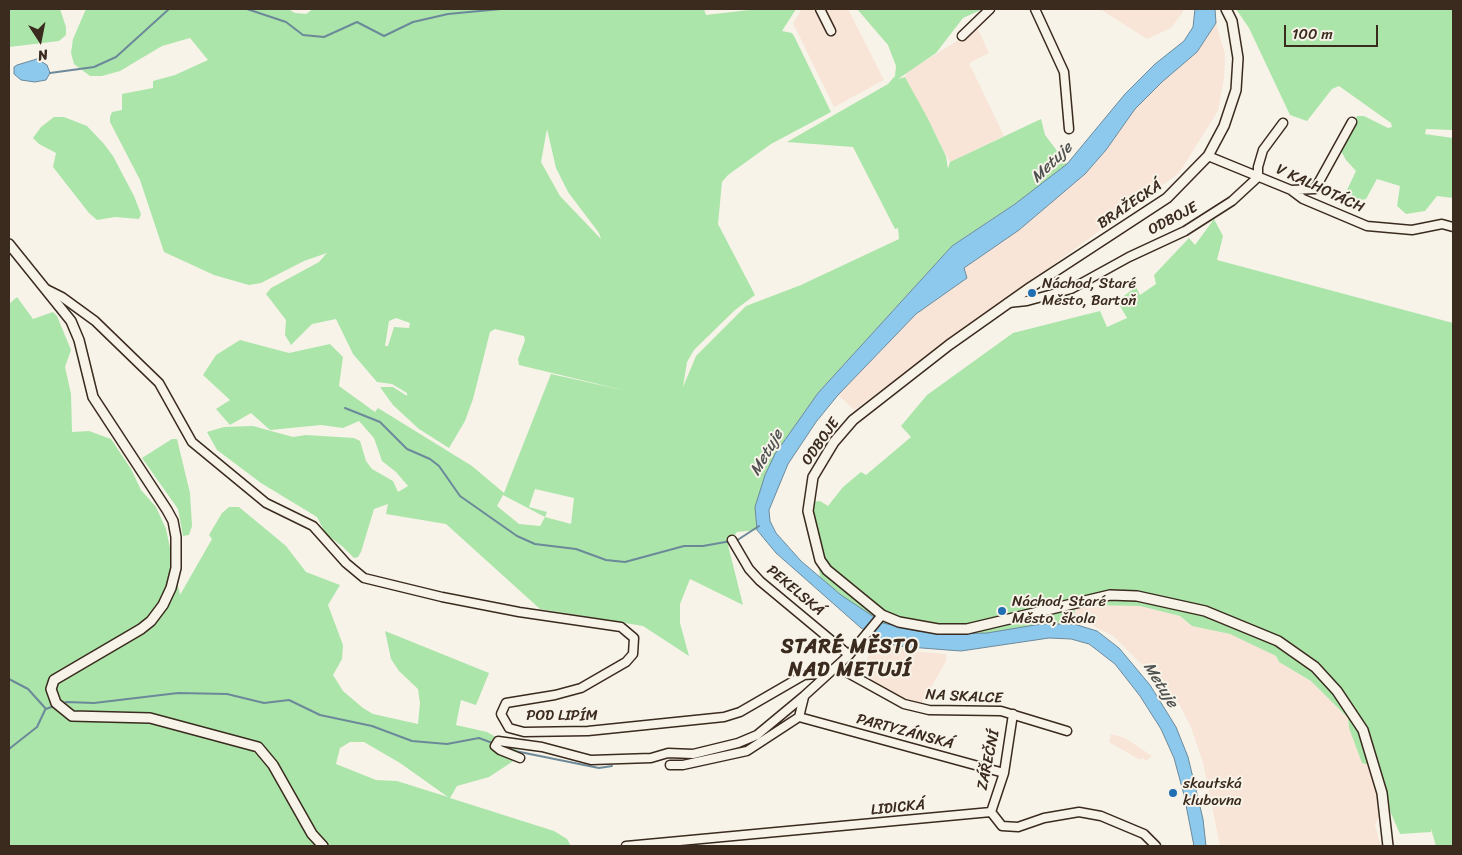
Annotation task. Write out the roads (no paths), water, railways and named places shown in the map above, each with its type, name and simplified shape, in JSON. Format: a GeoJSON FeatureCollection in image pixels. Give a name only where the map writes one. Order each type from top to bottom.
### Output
{"type":"FeatureCollection","features":[{"type":"Feature","properties":{"kind":"street"},"geometry":{"type":"LineString","coordinates":[[820,9],[831,31]]}},
{"type":"Feature","properties":{"kind":"street"},"geometry":{"type":"LineString","coordinates":[[962,36],[990,9]]}},
{"type":"Feature","properties":{"kind":"street"},"geometry":{"type":"LineString","coordinates":[[1035,9],[1063,67],[1069,129]]}},
{"type":"Feature","properties":{"kind":"street","name":"BRAŽECKÁ"},"geometry":{"type":"LineString","coordinates":[[1031,287],[1167,198],[1208,156],[1224,126],[1236,90],[1238,58],[1232,21],[1226,9]]}},
{"type":"Feature","properties":{"kind":"street"},"geometry":{"type":"LineString","coordinates":[[1291,190],[1315,189],[1352,122]]}},
{"type":"Feature","properties":{"kind":"street"},"geometry":{"type":"LineString","coordinates":[[1258,176],[1258,167],[1263,150],[1282,123]]}},
{"type":"Feature","properties":{"kind":"street","name":"V KALHOTÁCH"},"geometry":{"type":"LineString","coordinates":[[1208,156],[1291,190],[1303,199],[1368,226],[1412,230],[1442,224],[1453,227]]}},
{"type":"Feature","properties":{"kind":"street","name":"ODBOJE"},"geometry":{"type":"LineString","coordinates":[[1008,303],[1027,301],[1071,289],[1129,257],[1185,231],[1232,201],[1258,176]]}},
{"type":"Feature","properties":{"kind":"street"},"geometry":{"type":"LineString","coordinates":[[9,244],[74,326],[95,402],[172,517],[175,530],[176,568],[169,593],[151,622],[57,678],[52,686],[54,700],[63,712],[72,716],[150,718],[258,747],[273,765],[312,834],[323,846]]}},
{"type":"Feature","properties":{"kind":"street","name":"ODBOJE"},"geometry":{"type":"LineString","coordinates":[[1031,287],[949,345],[853,420],[834,442],[813,477],[808,511],[820,560],[827,570],[881,617],[919,627],[967,629],[1110,595],[1137,596],[1205,611],[1278,641],[1315,667],[1337,690],[1363,730],[1382,793],[1388,846]]}},
{"type":"Feature","properties":{"kind":"street","name":"POD LIPÍM"},"geometry":{"type":"LineString","coordinates":[[46,289],[62,297],[95,321],[159,383],[192,442],[266,503],[313,526],[346,563],[364,578],[462,601],[621,627],[634,638],[633,654],[626,662],[589,684],[555,695],[506,703],[501,714],[509,728],[524,732],[588,731],[724,717],[740,712],[804,676],[817,674],[825,676]]}},
{"type":"Feature","properties":{"kind":"street","name":"PEKELSKÁ"},"geometry":{"type":"LineString","coordinates":[[732,540],[749,569],[760,582],[849,655]]}},
{"type":"Feature","properties":{"kind":"street"},"geometry":{"type":"LineString","coordinates":[[520,758],[500,750],[495,746],[498,741],[535,746],[591,760],[651,758],[668,753],[693,754],[738,743],[757,735],[804,696],[849,655],[881,617]]}},
{"type":"Feature","properties":{"kind":"street","name":"NA SKALCE"},"geometry":{"type":"LineString","coordinates":[[838,665],[848,673],[904,704],[917,708],[1001,711],[1067,731]]}},
{"type":"Feature","properties":{"kind":"street"},"geometry":{"type":"LineString","coordinates":[[670,765],[683,765],[747,751],[799,717],[804,696]]}},
{"type":"Feature","properties":{"kind":"street","name":"ZÁŘEČNÍ"},"geometry":{"type":"LineString","coordinates":[[991,812],[1004,773],[1013,714]]}},
{"type":"Feature","properties":{"kind":"street","name":"PARTYZÁNSKÁ"},"geometry":{"type":"LineString","coordinates":[[799,717],[1004,773]]}},
{"type":"Feature","properties":{"kind":"street"},"geometry":{"type":"LineString","coordinates":[[991,812],[1002,826],[1018,827],[1044,818],[1079,812],[1101,816],[1144,834],[1156,846]]}},
{"type":"Feature","properties":{"kind":"street","name":"LIDICKÁ"},"geometry":{"type":"LineString","coordinates":[[626,846],[991,812]]}},
{"type":"Feature","properties":{"kind":"water"},"geometry":{"type":"Polygon","coordinates":[[[1195,9],[1215,9],[1216,23],[1197,52],[1162,82],[1135,109],[1106,150],[1085,174],[1019,230],[964,268],[967,278],[916,314],[838,395],[816,422],[788,464],[769,510],[770,521],[776,533],[801,561],[841,595],[883,623],[917,631],[949,634],[987,633],[1041,624],[1074,624],[1097,631],[1119,648],[1150,685],[1176,727],[1188,757],[1203,819],[1206,846],[1194,846],[1184,795],[1174,758],[1161,729],[1140,696],[1115,664],[1089,644],[1071,639],[1049,638],[961,651],[896,646],[861,628],[776,553],[757,530],[755,507],[765,475],[775,454],[818,393],[952,246],[1015,204],[1067,164],[1125,94],[1155,64],[1184,41],[1193,27],[1195,9]]]}},
{"type":"Feature","properties":{"kind":"water"},"geometry":{"type":"Polygon","coordinates":[[[37,59],[47,65],[50,73],[46,80],[35,82],[21,80],[14,74],[14,67],[17,65],[37,59]]]}},
{"type":"Feature","properties":{"kind":"waterway"},"geometry":{"type":"LineString","coordinates":[[50,73],[94,67],[116,57],[169,9]]}},
{"type":"Feature","properties":{"kind":"waterway"},"geometry":{"type":"LineString","coordinates":[[247,9],[286,22],[303,35],[324,37],[357,22],[384,36],[413,22],[448,14],[501,9]]}},
{"type":"Feature","properties":{"kind":"waterway"},"geometry":{"type":"LineString","coordinates":[[345,408],[380,422],[407,449],[430,459],[439,466],[460,496],[517,536],[535,544],[576,549],[606,560],[625,562],[684,546],[703,546],[731,541]]}},
{"type":"Feature","properties":{"kind":"waterway"},"geometry":{"type":"LineString","coordinates":[[736,541],[759,526]]}},
{"type":"Feature","properties":{"kind":"waterway"},"geometry":{"type":"LineString","coordinates":[[9,679],[28,689],[46,709],[54,706]]}},
{"type":"Feature","properties":{"kind":"waterway"},"geometry":{"type":"LineString","coordinates":[[61,704],[67,702],[94,703],[178,693],[227,694],[264,703],[289,700],[320,715],[372,726],[412,741],[447,744],[479,738],[495,744]]}},
{"type":"Feature","properties":{"kind":"waterway"},"geometry":{"type":"LineString","coordinates":[[9,749],[37,727],[45,710]]}},
{"type":"Feature","properties":{"kind":"waterway"},"geometry":{"type":"LineString","coordinates":[[499,745],[515,751],[599,768],[612,766]]}},
{"type":"Feature","properties":{"kind":"place","name":"Náchod, Staré Město, Bartoň"},"geometry":{"type":"Point","coordinates":[1032,293]}},
{"type":"Feature","properties":{"kind":"place","name":"Náchod, Staré Město, škola"},"geometry":{"type":"Point","coordinates":[1002,611]}},
{"type":"Feature","properties":{"kind":"place","name":"skautská klubovna"},"geometry":{"type":"Point","coordinates":[1173,793]}},
{"type":"Feature","properties":{"kind":"district","name":"STARÉ MĚSTO NAD METUJÍ"},"geometry":{"type":"Point","coordinates":[850,660]}},
{"type":"Feature","properties":{"kind":"water label","name":"Metuje"},"geometry":{"type":"Point","coordinates":[1052,163]}},
{"type":"Feature","properties":{"kind":"water label","name":"Metuje"},"geometry":{"type":"Point","coordinates":[767,453]}},
{"type":"Feature","properties":{"kind":"water label","name":"Metuje"},"geometry":{"type":"Point","coordinates":[1160,685]}}]}
